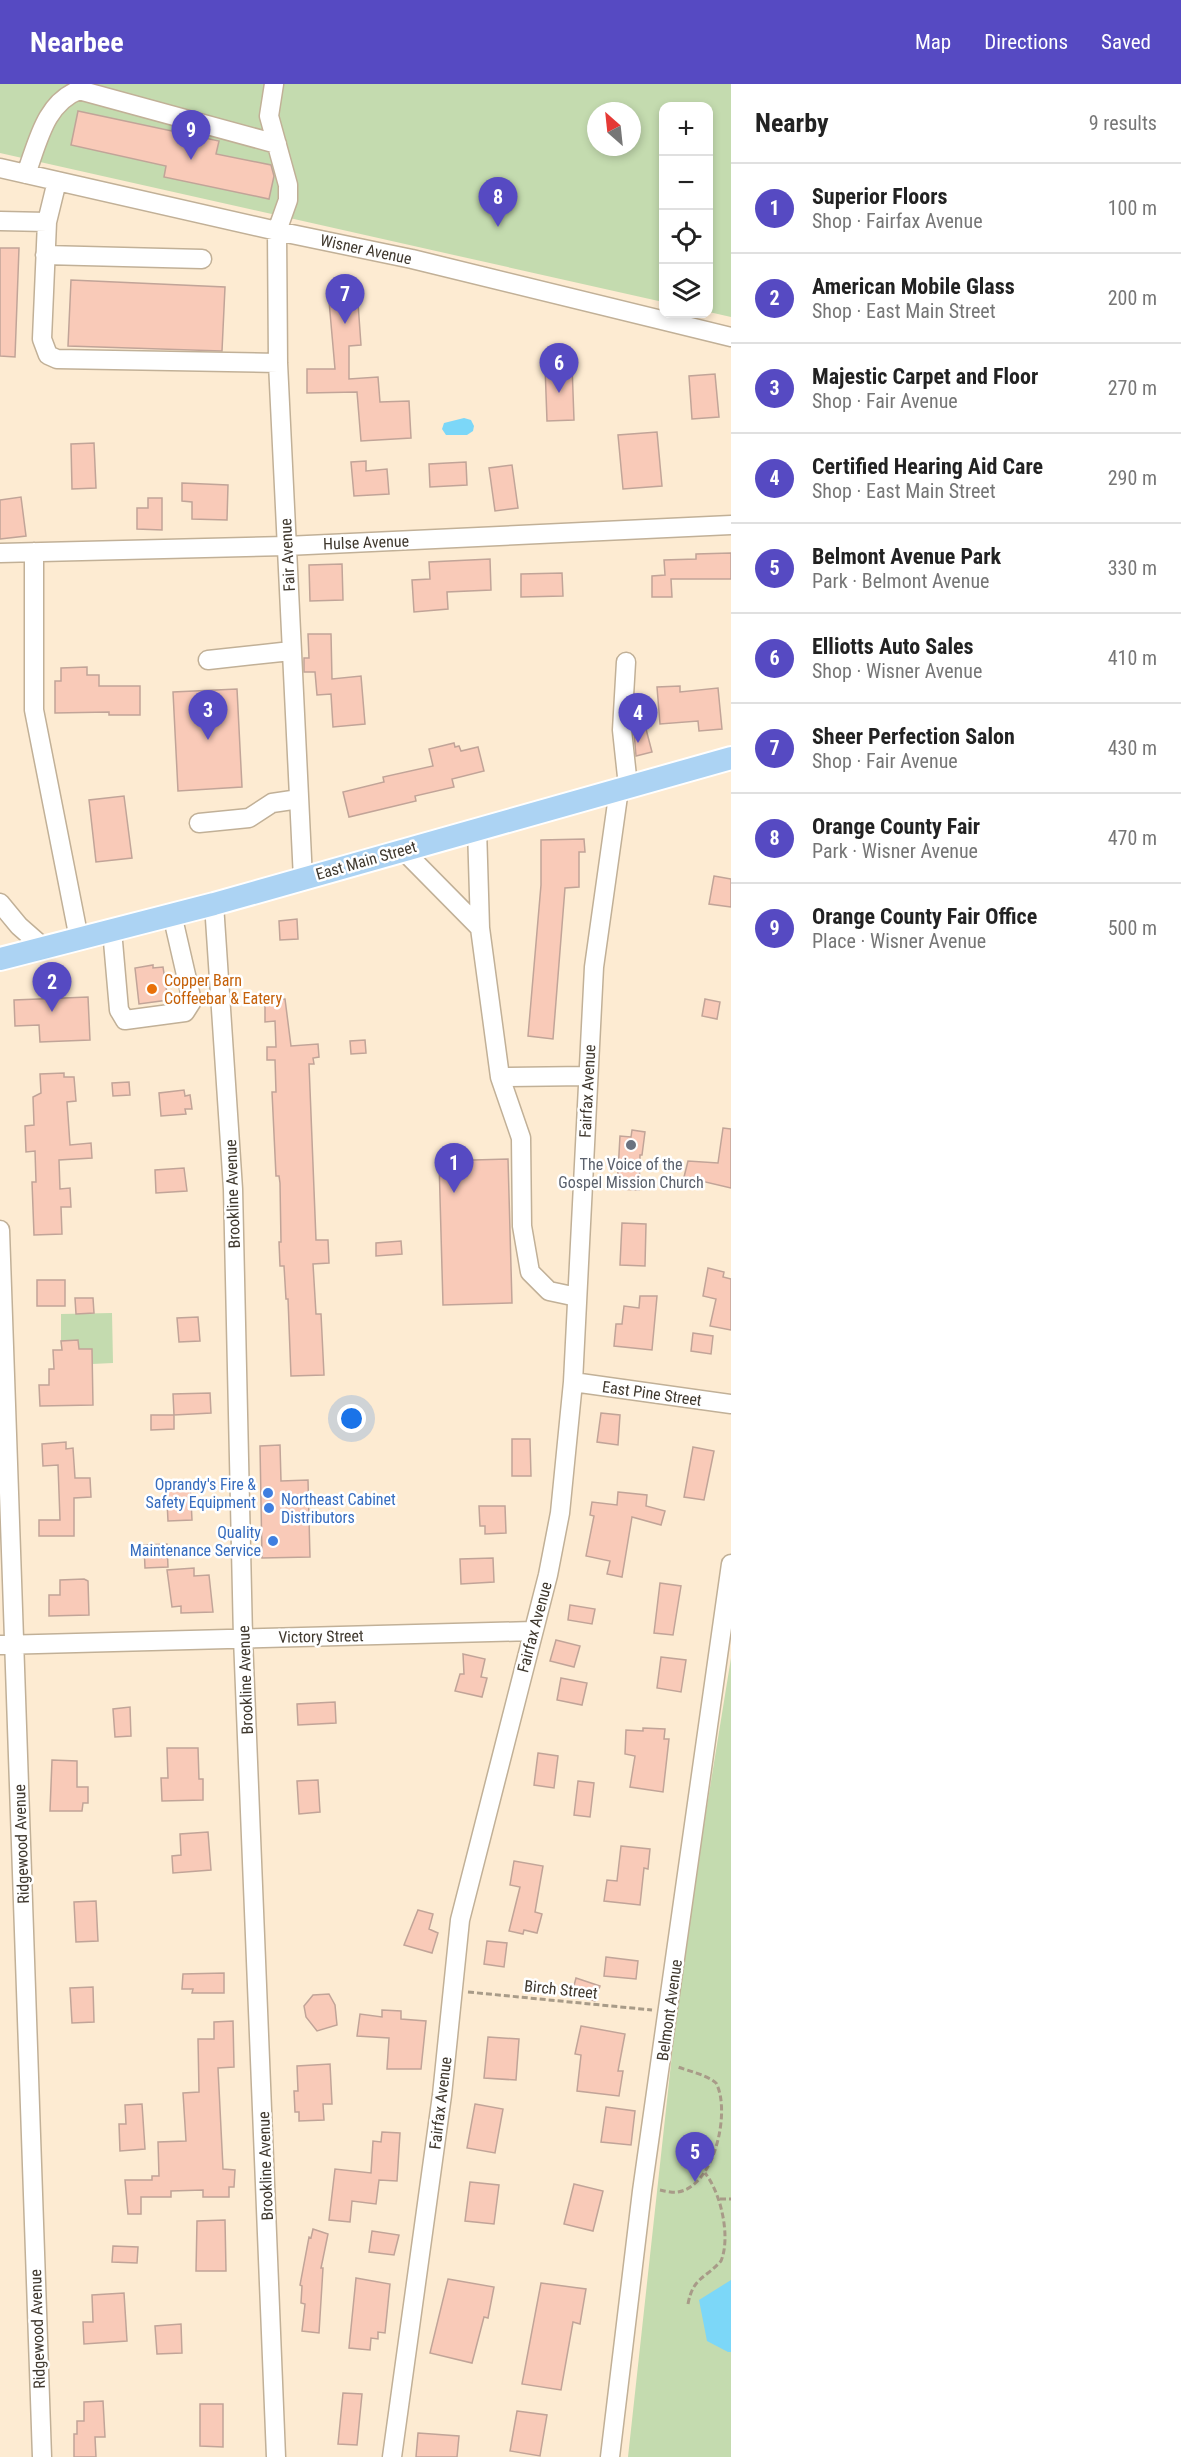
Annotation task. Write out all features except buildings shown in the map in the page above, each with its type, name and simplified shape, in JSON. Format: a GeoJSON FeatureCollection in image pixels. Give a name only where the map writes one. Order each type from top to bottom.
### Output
{"type":"FeatureCollection","features":[{"type":"Feature","properties":{"kind":"main road","name":"East Main Street"},"geometry":{"type":"LineString","coordinates":[[0,959],[214,904],[731,758]]}},
{"type":"Feature","properties":{"kind":"street"},"geometry":{"type":"LineString","coordinates":[[26,174],[55,105],[59,84]]}},
{"type":"Feature","properties":{"kind":"street","name":"Fair Avenue"},"geometry":{"type":"LineString","coordinates":[[274,84],[269,116],[288,185],[288,200],[277,231],[278,363],[303,879]]}},
{"type":"Feature","properties":{"kind":"street"},"geometry":{"type":"LineString","coordinates":[[55,105],[66,94],[79,90],[119,92],[277,144]]}},
{"type":"Feature","properties":{"kind":"street","name":"Wisner Avenue"},"geometry":{"type":"LineString","coordinates":[[0,168],[412,259],[731,337]]}},
{"type":"Feature","properties":{"kind":"street"},"geometry":{"type":"LineString","coordinates":[[57,181],[46,222],[42,339],[48,355],[57,359],[278,363]]}},
{"type":"Feature","properties":{"kind":"street"},"geometry":{"type":"LineString","coordinates":[[0,220],[46,222]]}},
{"type":"Feature","properties":{"kind":"street"},"geometry":{"type":"LineString","coordinates":[[45,255],[202,259]]}},
{"type":"Feature","properties":{"kind":"street","name":"Hulse Avenue"},"geometry":{"type":"LineString","coordinates":[[0,553],[286,546],[731,525]]}},
{"type":"Feature","properties":{"kind":"street"},"geometry":{"type":"LineString","coordinates":[[34,552],[34,710],[79,939]]}},
{"type":"Feature","properties":{"kind":"street"},"geometry":{"type":"LineString","coordinates":[[208,660],[291,651]]}},
{"type":"Feature","properties":{"kind":"street","name":"Fairfax Avenue"},"geometry":{"type":"LineString","coordinates":[[392,2457],[442,2095],[460,1920],[548,1575],[560,1513],[573,1382],[594,967],[623,788],[622,730],[626,662]]}},
{"type":"Feature","properties":{"kind":"street"},"geometry":{"type":"LineString","coordinates":[[199,823],[249,818],[272,803],[299,799]]}},
{"type":"Feature","properties":{"kind":"street"},"geometry":{"type":"LineString","coordinates":[[477,828],[480,928],[500,1077],[521,1138],[522,1227],[530,1272],[549,1291],[577,1297]]}},
{"type":"Feature","properties":{"kind":"street"},"geometry":{"type":"LineString","coordinates":[[403,850],[480,928]]}},
{"type":"Feature","properties":{"kind":"street"},"geometry":{"type":"LineString","coordinates":[[0,903],[19,926],[44,948]]}},
{"type":"Feature","properties":{"kind":"street","name":"Brookline Avenue"},"geometry":{"type":"LineString","coordinates":[[214,904],[233,1190],[243,1638],[276,2457]]}},
{"type":"Feature","properties":{"kind":"street"},"geometry":{"type":"LineString","coordinates":[[112,930],[119,1010],[125,1020],[185,1012],[192,1001],[172,915]]}},
{"type":"Feature","properties":{"kind":"street"},"geometry":{"type":"LineString","coordinates":[[500,1077],[587,1076]]}},
{"type":"Feature","properties":{"kind":"street","name":"Ridgewood Avenue"},"geometry":{"type":"LineString","coordinates":[[0,1230],[7,1645],[42,2457]]}},
{"type":"Feature","properties":{"kind":"street","name":"East Pine Street"},"geometry":{"type":"LineString","coordinates":[[573,1382],[731,1404]]}},
{"type":"Feature","properties":{"kind":"street","name":"Belmont Avenue"},"geometry":{"type":"LineString","coordinates":[[610,2457],[642,2191],[731,1564]]}},
{"type":"Feature","properties":{"kind":"street","name":"Victory Street"},"geometry":{"type":"LineString","coordinates":[[7,1645],[533,1631]]}},
{"type":"Feature","properties":{"kind":"path","name":"Birch Street"},"geometry":{"type":"LineString","coordinates":[[452,1990],[669,2012]]}},
{"type":"Feature","properties":{"kind":"path"},"geometry":{"type":"LineString","coordinates":[[676,2067],[716,2082],[729,2100]]}},
{"type":"Feature","properties":{"kind":"path"},"geometry":{"type":"LineString","coordinates":[[659,2190],[678,2193],[694,2185],[705,2173],[725,2137]]}},
{"type":"Feature","properties":{"kind":"path"},"geometry":{"type":"LineString","coordinates":[[688,2304],[691,2288],[723,2258],[728,2240],[728,2225],[717,2189],[705,2173]]}},
{"type":"Feature","properties":{"kind":"path"},"geometry":{"type":"LineString","coordinates":[[720,2199],[731,2199]]}},
{"type":"Feature","properties":{"kind":"green space"},"geometry":{"type":"Polygon","coordinates":[[[0,84],[731,84],[731,317],[713,313],[713,102],[659,102],[659,301],[0,153],[0,84]]]}},
{"type":"Feature","properties":{"kind":"green space"},"geometry":{"type":"Polygon","coordinates":[[[112,1313],[113,1363],[92,1364],[91,1349],[79,1349],[78,1340],[61,1341],[61,1314],[112,1313]]]}},
{"type":"Feature","properties":{"kind":"green space"},"geometry":{"type":"Polygon","coordinates":[[[731,1658],[731,2457],[628,2457],[683,1954],[731,1658]]]}},
{"type":"Feature","properties":{"kind":"water"},"geometry":{"type":"Polygon","coordinates":[[[464,418],[471,420],[474,426],[473,431],[467,435],[446,435],[442,429],[444,423],[464,418]]]}},
{"type":"Feature","properties":{"kind":"water"},"geometry":{"type":"Polygon","coordinates":[[[731,2280],[731,2352],[728,2352],[707,2341],[699,2300],[731,2280]]]}},
{"type":"Feature","properties":{"kind":"place","name":"Orange County Fair Office"},"geometry":{"type":"Point","coordinates":[191,160]}},
{"type":"Feature","properties":{"kind":"place","name":"Orange County Fair"},"geometry":{"type":"Point","coordinates":[498,227]}},
{"type":"Feature","properties":{"kind":"place","name":"Sheer Perfection Salon"},"geometry":{"type":"Point","coordinates":[345,324]}},
{"type":"Feature","properties":{"kind":"place","name":"Elliotts Auto Sales"},"geometry":{"type":"Point","coordinates":[559,393]}},
{"type":"Feature","properties":{"kind":"place","name":"Majestic Carpet and Floor"},"geometry":{"type":"Point","coordinates":[208,740]}},
{"type":"Feature","properties":{"kind":"place","name":"Certified Hearing Aid Care"},"geometry":{"type":"Point","coordinates":[638,743]}},
{"type":"Feature","properties":{"kind":"place","name":"Copper Barn Coffeebar & Eatery"},"geometry":{"type":"Point","coordinates":[152,989]}},
{"type":"Feature","properties":{"kind":"place","name":"American Mobile Glass"},"geometry":{"type":"Point","coordinates":[52,1012]}},
{"type":"Feature","properties":{"kind":"place","name":"The Voice of the Gospel Mission Church"},"geometry":{"type":"Point","coordinates":[631,1145]}},
{"type":"Feature","properties":{"kind":"place","name":"Superior Floors"},"geometry":{"type":"Point","coordinates":[454,1193]}},
{"type":"Feature","properties":{"kind":"place","name":"Oprandy's Fire & Safety Equipment"},"geometry":{"type":"Point","coordinates":[268,1493]}},
{"type":"Feature","properties":{"kind":"place","name":"Northeast Cabinet Distributors"},"geometry":{"type":"Point","coordinates":[269,1508]}},
{"type":"Feature","properties":{"kind":"place","name":"Quality Maintenance Service"},"geometry":{"type":"Point","coordinates":[273,1541]}},
{"type":"Feature","properties":{"kind":"place","name":"Belmont Avenue Park"},"geometry":{"type":"Point","coordinates":[695,2182]}}]}
